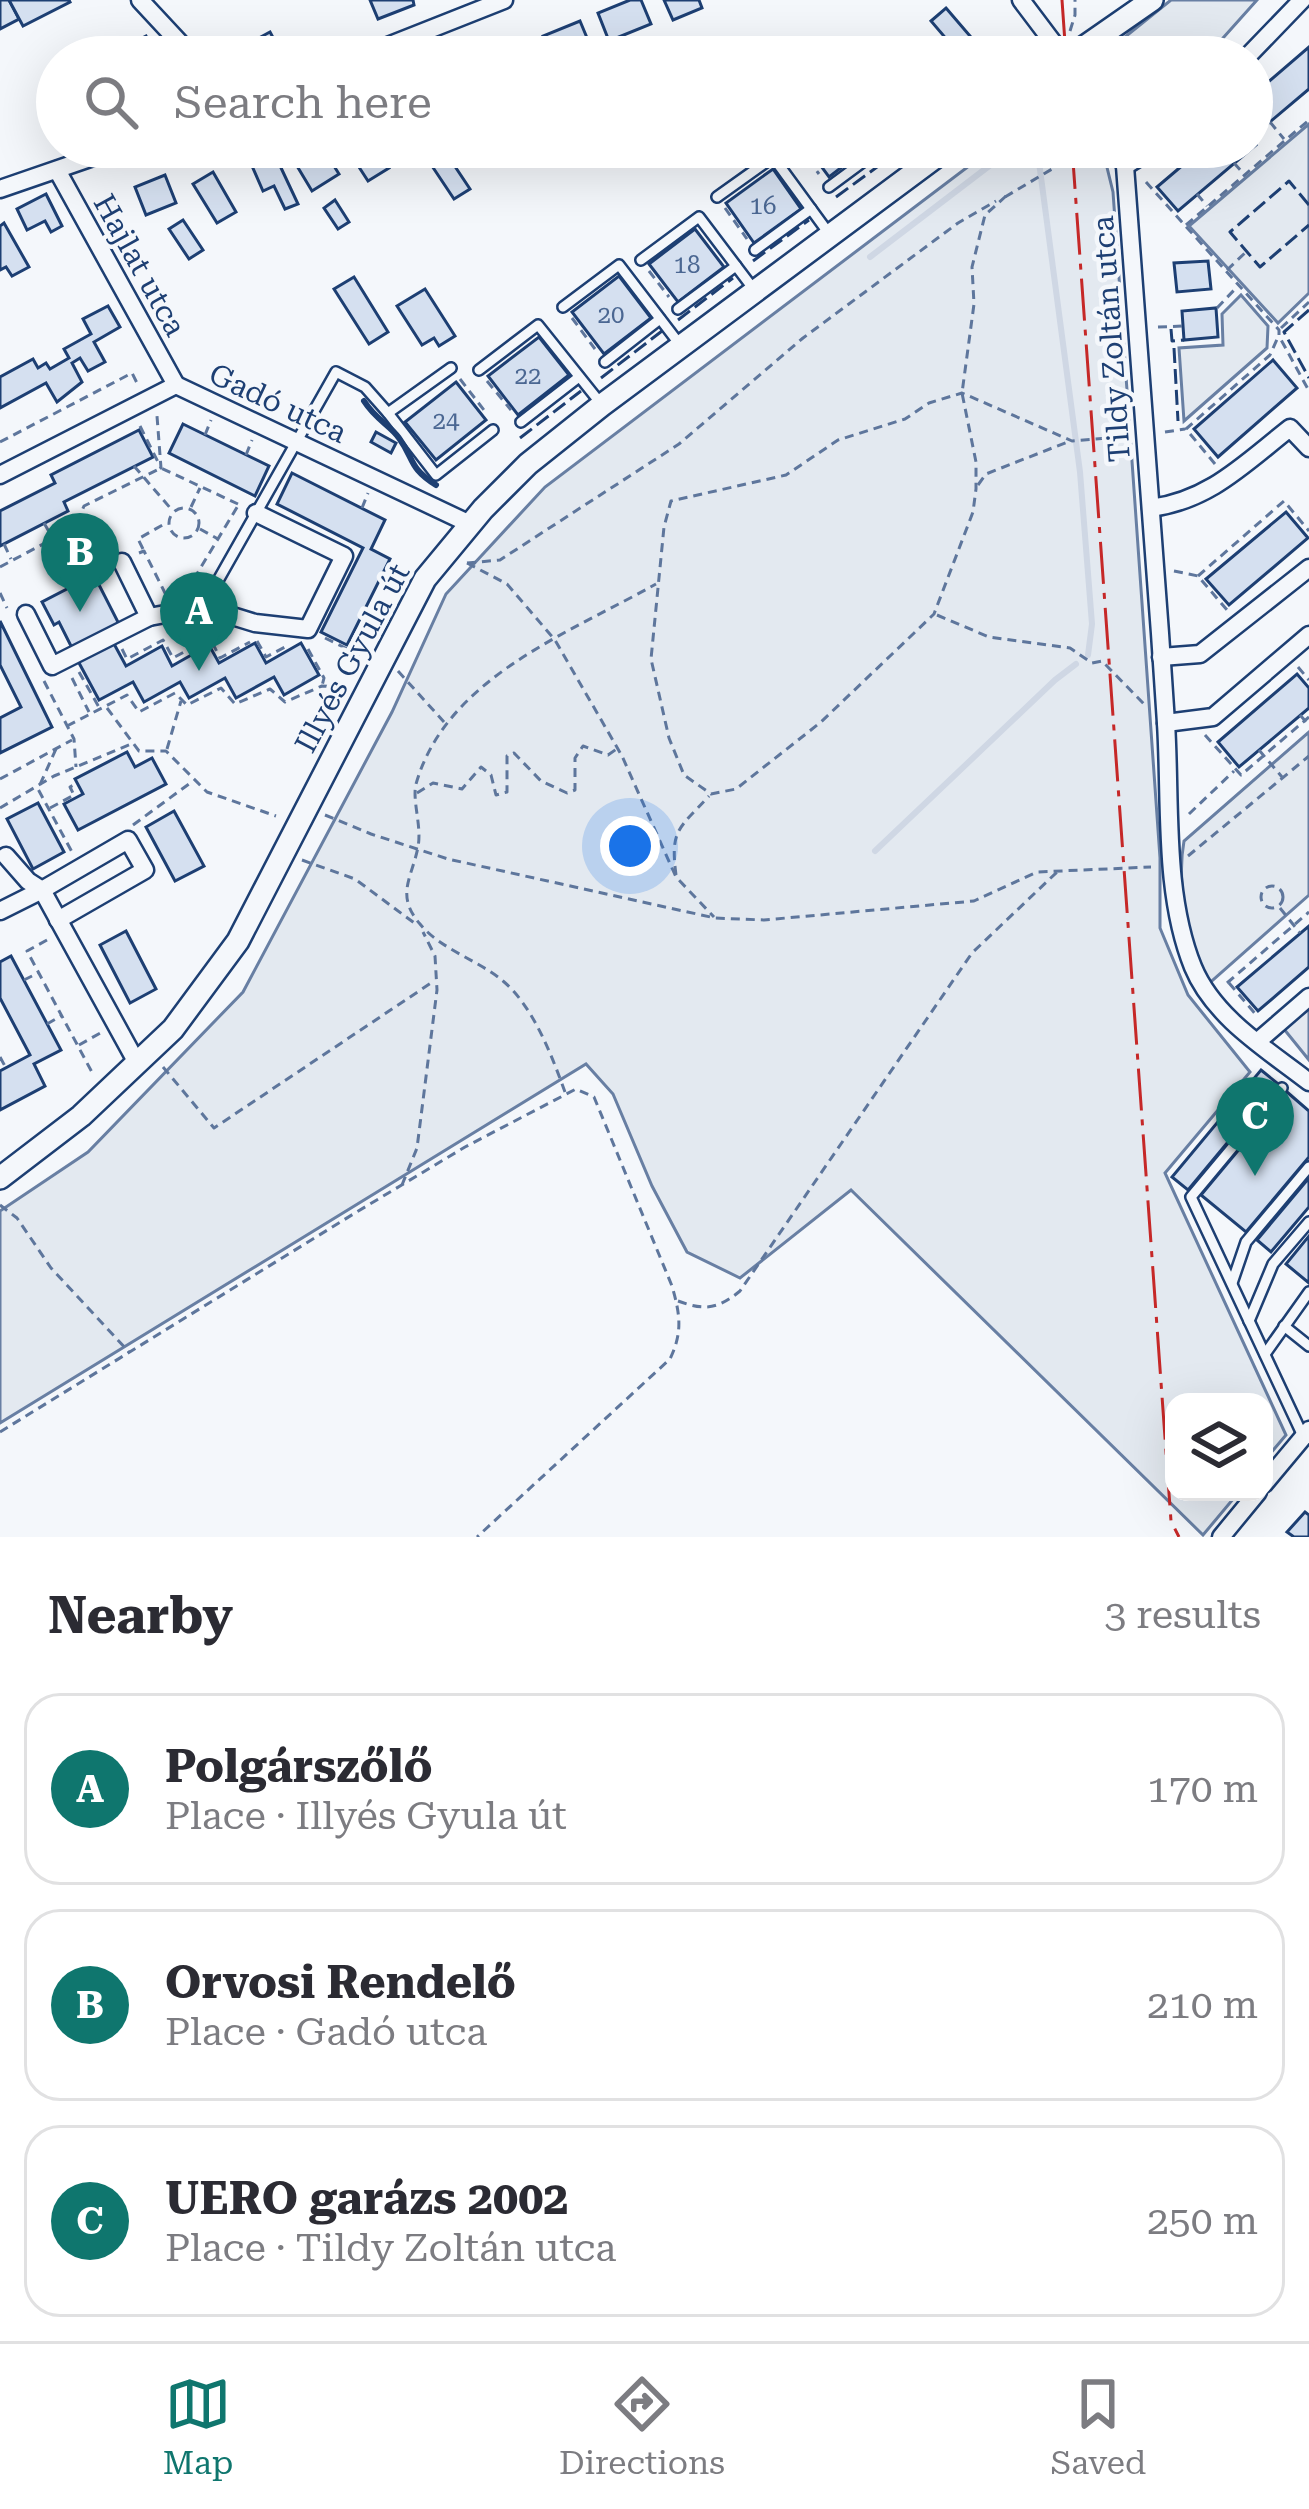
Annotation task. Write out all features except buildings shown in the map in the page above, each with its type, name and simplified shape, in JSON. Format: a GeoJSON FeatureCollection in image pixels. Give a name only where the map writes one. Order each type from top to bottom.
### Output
{"type":"FeatureCollection","features":[{"type":"Feature","properties":{"kind":"street"},"geometry":{"type":"LineString","coordinates":[[140,0],[173,36]]}},
{"type":"Feature","properties":{"kind":"street"},"geometry":{"type":"LineString","coordinates":[[413,36],[505,0]]}},
{"type":"Feature","properties":{"kind":"street"},"geometry":{"type":"LineString","coordinates":[[1021,0],[1053,36]]}},
{"type":"Feature","properties":{"kind":"street"},"geometry":{"type":"LineString","coordinates":[[1093,36],[1152,0]]}},
{"type":"Feature","properties":{"kind":"street"},"geometry":{"type":"LineString","coordinates":[[1267,36],[1302,0]]}},
{"type":"Feature","properties":{"kind":"street"},"geometry":{"type":"LineString","coordinates":[[0,189],[63,168]]}},
{"type":"Feature","properties":{"kind":"street","name":"Illyés Gyula út"},"geometry":{"type":"LineString","coordinates":[[0,1178],[148,1062],[238,941],[303,816],[376,655],[424,579],[457,558],[470,524],[528,464],[602,405],[921,168]]}},
{"type":"Feature","properties":{"kind":"street","name":"Tildy Zoltán utca"},"geometry":{"type":"LineString","coordinates":[[1128,168],[1154,434],[1151,508],[1184,935],[1204,988],[1232,1022],[1308,1078]]}},
{"type":"Feature","properties":{"kind":"street","name":"Hajlat utca"},"geometry":{"type":"LineString","coordinates":[[57,170],[176,385]]}},
{"type":"Feature","properties":{"kind":"street","name":"Gadó utca"},"geometry":{"type":"LineString","coordinates":[[0,476],[176,385],[470,524]]}},
{"type":"Feature","properties":{"kind":"street"},"geometry":{"type":"LineString","coordinates":[[1151,508],[1207,493],[1290,428],[1309,448]]}},
{"type":"Feature","properties":{"kind":"street"},"geometry":{"type":"LineString","coordinates":[[26,614],[52,666],[149,617],[203,607],[255,622],[308,629],[344,556],[256,513]]}},
{"type":"Feature","properties":{"kind":"street"},"geometry":{"type":"LineString","coordinates":[[122,562],[149,617]]}},
{"type":"Feature","properties":{"kind":"street"},"geometry":{"type":"LineString","coordinates":[[1161,657],[1201,654],[1309,568]]}},
{"type":"Feature","properties":{"kind":"street"},"geometry":{"type":"LineString","coordinates":[[1165,715],[1193,720],[1213,717],[1309,634]]}},
{"type":"Feature","properties":{"kind":"street"},"geometry":{"type":"LineString","coordinates":[[0,911],[128,840],[146,870],[61,926]]}},
{"type":"Feature","properties":{"kind":"street"},"geometry":{"type":"LineString","coordinates":[[5,856],[42,890],[116,1025],[148,1062]]}},
{"type":"Feature","properties":{"kind":"street"},"geometry":{"type":"LineString","coordinates":[[1257,1042],[1309,997]]}},
{"type":"Feature","properties":{"kind":"street"},"geometry":{"type":"LineString","coordinates":[[1273,1473],[1306,1433]]}},
{"type":"Feature","properties":{"kind":"street"},"geometry":{"type":"LineString","coordinates":[[1221,1537],[1251,1501]]}},
{"type":"Feature","properties":{"kind":"lane"},"geometry":{"type":"LineString","coordinates":[[717,197],[758,168]]}},
{"type":"Feature","properties":{"kind":"lane"},"geometry":{"type":"LineString","coordinates":[[781,168],[830,235]]}},
{"type":"Feature","properties":{"kind":"lane"},"geometry":{"type":"LineString","coordinates":[[829,188],[858,168]]}},
{"type":"Feature","properties":{"kind":"lane"},"geometry":{"type":"LineString","coordinates":[[907,168],[913,174]]}},
{"type":"Feature","properties":{"kind":"lane"},"geometry":{"type":"LineString","coordinates":[[755,250],[811,209]]}},
{"type":"Feature","properties":{"kind":"lane"},"geometry":{"type":"LineString","coordinates":[[641,260],[699,217],[754,291]]}},
{"type":"Feature","properties":{"kind":"lane"},"geometry":{"type":"LineString","coordinates":[[563,307],[619,266],[681,346]]}},
{"type":"Feature","properties":{"kind":"lane"},"geometry":{"type":"LineString","coordinates":[[678,309],[736,266]]}},
{"type":"Feature","properties":{"kind":"lane"},"geometry":{"type":"LineString","coordinates":[[605,362],[660,319]]}},
{"type":"Feature","properties":{"kind":"lane"},"geometry":{"type":"LineString","coordinates":[[479,370],[538,325],[602,405]]}},
{"type":"Feature","properties":{"kind":"lane"},"geometry":{"type":"LineString","coordinates":[[388,413],[451,368]]}},
{"type":"Feature","properties":{"kind":"lane"},"geometry":{"type":"LineString","coordinates":[[203,607],[336,372],[365,387],[436,475],[493,430]]}},
{"type":"Feature","properties":{"kind":"lane"},"geometry":{"type":"LineString","coordinates":[[521,422],[579,377]]}},
{"type":"Feature","properties":{"kind":"lane"},"geometry":{"type":"LineString","coordinates":[[1282,1088],[1191,1197],[1306,1433]]}},
{"type":"Feature","properties":{"kind":"lane"},"geometry":{"type":"LineString","coordinates":[[1232,1283],[1246,1242],[1309,1167]]}},
{"type":"Feature","properties":{"kind":"lane"},"geometry":{"type":"LineString","coordinates":[[1249,1321],[1274,1264],[1309,1222]]}},
{"type":"Feature","properties":{"kind":"lane"},"geometry":{"type":"LineString","coordinates":[[1265,1354],[1309,1292]]}},
{"type":"Feature","properties":{"kind":"lane"},"geometry":{"type":"LineString","coordinates":[[1284,1326],[1309,1346]]}},
{"type":"Feature","properties":{"kind":"path"},"geometry":{"type":"LineString","coordinates":[[1071,36],[1075,0]]}},
{"type":"Feature","properties":{"kind":"path"},"geometry":{"type":"LineString","coordinates":[[1273,151],[1309,121]]}},
{"type":"Feature","properties":{"kind":"path"},"geometry":{"type":"LineString","coordinates":[[1273,125],[1286,140]]}},
{"type":"Feature","properties":{"kind":"path"},"geometry":{"type":"LineString","coordinates":[[814,168],[829,188]]}},
{"type":"Feature","properties":{"kind":"path"},"geometry":{"type":"LineString","coordinates":[[457,558],[500,560],[679,444],[803,338],[958,223],[1053,168]]}},
{"type":"Feature","properties":{"kind":"path"},"geometry":{"type":"LineString","coordinates":[[1131,168],[1279,333],[1309,391]]}},
{"type":"Feature","properties":{"kind":"path"},"geometry":{"type":"LineString","coordinates":[[1239,168],[1244,174]]}},
{"type":"Feature","properties":{"kind":"path"},"geometry":{"type":"LineString","coordinates":[[1185,226],[1251,168]]}},
{"type":"Feature","properties":{"kind":"path"},"geometry":{"type":"LineString","coordinates":[[1197,194],[1208,206]]}},
{"type":"Feature","properties":{"kind":"path"},"geometry":{"type":"LineString","coordinates":[[676,877],[672,844],[682,825],[711,794],[736,789],[821,722],[934,614],[973,512],[976,488],[976,462],[962,393],[974,304],[972,266],[985,215],[1006,196]]}},
{"type":"Feature","properties":{"kind":"path"},"geometry":{"type":"LineString","coordinates":[[717,197],[755,250]]}},
{"type":"Feature","properties":{"kind":"path"},"geometry":{"type":"LineString","coordinates":[[1226,271],[1247,251]]}},
{"type":"Feature","properties":{"kind":"path"},"geometry":{"type":"LineString","coordinates":[[641,260],[678,309]]}},
{"type":"Feature","properties":{"kind":"path"},"geometry":{"type":"LineString","coordinates":[[1217,308],[1239,285]]}},
{"type":"Feature","properties":{"kind":"path"},"geometry":{"type":"LineString","coordinates":[[976,488],[986,474],[1075,440],[1186,429],[1250,376],[1270,355],[1279,333],[1309,302]]}},
{"type":"Feature","properties":{"kind":"path"},"geometry":{"type":"LineString","coordinates":[[563,307],[605,362]]}},
{"type":"Feature","properties":{"kind":"path"},"geometry":{"type":"LineString","coordinates":[[1156,327],[1183,326]]}},
{"type":"Feature","properties":{"kind":"path"},"geometry":{"type":"LineString","coordinates":[[479,370],[521,422]]}},
{"type":"Feature","properties":{"kind":"path"},"geometry":{"type":"LineString","coordinates":[[0,442],[132,373],[145,401],[160,468]]}},
{"type":"Feature","properties":{"kind":"path"},"geometry":{"type":"LineString","coordinates":[[711,794],[684,775],[669,738],[650,659],[671,501],[786,476],[838,440],[905,419],[929,403],[962,393],[1075,440]]}},
{"type":"Feature","properties":{"kind":"path"},"geometry":{"type":"LineString","coordinates":[[145,401],[160,468]]}},
{"type":"Feature","properties":{"kind":"path"},"geometry":{"type":"LineString","coordinates":[[205,434],[211,420]]}},
{"type":"Feature","properties":{"kind":"path"},"geometry":{"type":"LineString","coordinates":[[1186,429],[1215,464]]}},
{"type":"Feature","properties":{"kind":"path"},"geometry":{"type":"LineString","coordinates":[[246,455],[253,438]]}},
{"type":"Feature","properties":{"kind":"path"},"geometry":{"type":"LineString","coordinates":[[134,466],[173,512]]}},
{"type":"Feature","properties":{"kind":"path"},"geometry":{"type":"LineString","coordinates":[[0,567],[75,527],[84,506],[160,468],[239,504],[175,612]]}},
{"type":"Feature","properties":{"kind":"path"},"geometry":{"type":"LineString","coordinates":[[190,508],[200,486]]}},
{"type":"Feature","properties":{"kind":"path"},"geometry":{"type":"LineString","coordinates":[[89,489],[95,500]]}},
{"type":"Feature","properties":{"kind":"path"},"geometry":{"type":"LineString","coordinates":[[362,508],[368,491]]}},
{"type":"Feature","properties":{"kind":"path"},"geometry":{"type":"LineString","coordinates":[[1198,576],[1284,501],[1309,531]]}},
{"type":"Feature","properties":{"kind":"path"},"geometry":{"type":"LineString","coordinates":[[173,512],[190,508]]}},
{"type":"Feature","properties":{"kind":"path"},"geometry":{"type":"LineString","coordinates":[[190,508],[198,517],[198,529]]}},
{"type":"Feature","properties":{"kind":"path"},"geometry":{"type":"LineString","coordinates":[[173,512],[169,522],[138,539],[175,612]]}},
{"type":"Feature","properties":{"kind":"path"},"geometry":{"type":"LineString","coordinates":[[1262,520],[1268,527]]}},
{"type":"Feature","properties":{"kind":"path"},"geometry":{"type":"LineString","coordinates":[[169,522],[173,533],[184,538],[198,529]]}},
{"type":"Feature","properties":{"kind":"path"},"geometry":{"type":"LineString","coordinates":[[44,523],[52,538]]}},
{"type":"Feature","properties":{"kind":"path"},"geometry":{"type":"LineString","coordinates":[[198,529],[218,539]]}},
{"type":"Feature","properties":{"kind":"path"},"geometry":{"type":"LineString","coordinates":[[4,544],[12,560]]}},
{"type":"Feature","properties":{"kind":"path"},"geometry":{"type":"LineString","coordinates":[[122,562],[144,551]]}},
{"type":"Feature","properties":{"kind":"path"},"geometry":{"type":"LineString","coordinates":[[1220,556],[1226,562]]}},
{"type":"Feature","properties":{"kind":"path"},"geometry":{"type":"LineString","coordinates":[[457,558],[507,584],[555,640],[618,748],[676,877],[715,918]]}},
{"type":"Feature","properties":{"kind":"path"},"geometry":{"type":"LineString","coordinates":[[1173,571],[1198,576],[1231,615]]}},
{"type":"Feature","properties":{"kind":"path"},"geometry":{"type":"LineString","coordinates":[[401,1186],[417,1148],[436,980],[435,956],[409,907],[405,883],[418,849],[420,819],[414,788],[445,723],[497,675],[659,582]]}},
{"type":"Feature","properties":{"kind":"path"},"geometry":{"type":"LineString","coordinates":[[934,614],[989,637],[1070,648],[1092,663],[1102,661],[1142,705],[1165,715]]}},
{"type":"Feature","properties":{"kind":"path"},"geometry":{"type":"LineString","coordinates":[[116,637],[127,659],[163,640],[172,658],[210,638],[220,658],[256,639],[266,657],[302,638],[323,678],[322,686]]}},
{"type":"Feature","properties":{"kind":"path"},"geometry":{"type":"LineString","coordinates":[[337,644],[376,655],[445,723]]}},
{"type":"Feature","properties":{"kind":"path"},"geometry":{"type":"LineString","coordinates":[[68,660],[100,710]]}},
{"type":"Feature","properties":{"kind":"path"},"geometry":{"type":"LineString","coordinates":[[68,660],[90,714]]}},
{"type":"Feature","properties":{"kind":"path"},"geometry":{"type":"LineString","coordinates":[[67,726],[127,695],[140,712],[163,695],[175,693],[187,705],[221,688],[235,704],[270,689],[285,702],[337,684]]}},
{"type":"Feature","properties":{"kind":"path"},"geometry":{"type":"LineString","coordinates":[[34,691],[46,685]]}},
{"type":"Feature","properties":{"kind":"path"},"geometry":{"type":"LineString","coordinates":[[303,685],[307,693]]}},
{"type":"Feature","properties":{"kind":"path"},"geometry":{"type":"LineString","coordinates":[[256,687],[260,694]]}},
{"type":"Feature","properties":{"kind":"path"},"geometry":{"type":"LineString","coordinates":[[117,691],[121,698]]}},
{"type":"Feature","properties":{"kind":"path"},"geometry":{"type":"LineString","coordinates":[[166,751],[181,699]]}},
{"type":"Feature","properties":{"kind":"path"},"geometry":{"type":"LineString","coordinates":[[106,706],[139,751],[166,751],[207,792],[418,849],[715,918],[764,920],[974,902],[1036,872],[1181,868]]}},
{"type":"Feature","properties":{"kind":"path"},"geometry":{"type":"LineString","coordinates":[[1193,720],[1240,775],[1306,719]]}},
{"type":"Feature","properties":{"kind":"path"},"geometry":{"type":"LineString","coordinates":[[0,779],[74,739],[76,767]]}},
{"type":"Feature","properties":{"kind":"path"},"geometry":{"type":"LineString","coordinates":[[0,808],[132,743]]}},
{"type":"Feature","properties":{"kind":"path"},"geometry":{"type":"LineString","coordinates":[[416,794],[433,782],[462,789],[481,766],[490,775],[496,795],[507,792],[507,756],[514,753],[541,781],[567,794],[575,790],[575,758],[583,746],[608,755],[618,748]]}},
{"type":"Feature","properties":{"kind":"path"},"geometry":{"type":"LineString","coordinates":[[38,789],[56,749]]}},
{"type":"Feature","properties":{"kind":"path"},"geometry":{"type":"LineString","coordinates":[[1261,753],[1283,778]]}},
{"type":"Feature","properties":{"kind":"path"},"geometry":{"type":"LineString","coordinates":[[1181,868],[1190,855],[1309,757]]}},
{"type":"Feature","properties":{"kind":"path"},"geometry":{"type":"LineString","coordinates":[[97,758],[100,766]]}},
{"type":"Feature","properties":{"kind":"path"},"geometry":{"type":"LineString","coordinates":[[1188,816],[1236,770]]}},
{"type":"Feature","properties":{"kind":"path"},"geometry":{"type":"LineString","coordinates":[[128,840],[130,827],[195,779]]}},
{"type":"Feature","properties":{"kind":"path"},"geometry":{"type":"LineString","coordinates":[[49,808],[74,795],[70,787],[77,783]]}},
{"type":"Feature","properties":{"kind":"path"},"geometry":{"type":"LineString","coordinates":[[38,789],[73,854]]}},
{"type":"Feature","properties":{"kind":"path"},"geometry":{"type":"LineString","coordinates":[[1181,868],[1190,855]]}},
{"type":"Feature","properties":{"kind":"path"},"geometry":{"type":"LineString","coordinates":[[294,858],[355,879],[506,982],[548,1044],[566,1094]]}},
{"type":"Feature","properties":{"kind":"path"},"geometry":{"type":"LineString","coordinates":[[676,1300],[708,1309],[740,1291],[973,953],[1058,871]]}},
{"type":"Feature","properties":{"kind":"path"},"geometry":{"type":"LineString","coordinates":[[1279,907],[1300,933]]}},
{"type":"Feature","properties":{"kind":"path"},"geometry":{"type":"LineString","coordinates":[[1216,992],[1309,912]]}},
{"type":"Feature","properties":{"kind":"path"},"geometry":{"type":"LineString","coordinates":[[61,926],[27,951],[95,1078]]}},
{"type":"Feature","properties":{"kind":"path"},"geometry":{"type":"LineString","coordinates":[[1249,964],[1255,972]]}},
{"type":"Feature","properties":{"kind":"path"},"geometry":{"type":"LineString","coordinates":[[24,980],[39,973]]}},
{"type":"Feature","properties":{"kind":"path"},"geometry":{"type":"LineString","coordinates":[[148,1062],[214,1128],[436,980]]}},
{"type":"Feature","properties":{"kind":"path"},"geometry":{"type":"LineString","coordinates":[[1228,982],[1260,1021]]}},
{"type":"Feature","properties":{"kind":"path"},"geometry":{"type":"LineString","coordinates":[[47,1024],[62,1016]]}},
{"type":"Feature","properties":{"kind":"path"},"geometry":{"type":"LineString","coordinates":[[78,1046],[116,1025]]}},
{"type":"Feature","properties":{"kind":"path"},"geometry":{"type":"LineString","coordinates":[[0,1057],[6,1068]]}},
{"type":"Feature","properties":{"kind":"path"},"geometry":{"type":"LineString","coordinates":[[0,1432],[401,1186],[576,1089],[594,1097],[638,1198],[681,1316],[677,1344],[670,1359],[477,1537]]}},
{"type":"Feature","properties":{"kind":"path"},"geometry":{"type":"LineString","coordinates":[[0,1205],[17,1218],[51,1268],[129,1352]]}},
{"type":"Feature","properties":{"kind":"shaded area"},"geometry":{"type":"Polygon","coordinates":[[[1171,0],[1257,0],[1225,36],[1126,36],[1171,0]]]}},
{"type":"Feature","properties":{"kind":"shaded area"},"geometry":{"type":"Polygon","coordinates":[[[1309,124],[1309,293],[1278,323],[1189,226],[1257,168],[1273,168],[1273,155],[1309,124]]]}},
{"type":"Feature","properties":{"kind":"shaded area"},"geometry":{"type":"Polygon","coordinates":[[[966,168],[1107,168],[1113,192],[1160,858],[1160,928],[1188,995],[1250,1072],[1165,1173],[1267,1393],[1165,1393],[1165,1498],[851,1190],[740,1278],[687,1252],[652,1186],[613,1094],[586,1064],[0,1423],[0,1211],[88,1152],[243,992],[392,712],[446,594],[545,487],[966,168]]]}},
{"type":"Feature","properties":{"kind":"shaded area"},"geometry":{"type":"Polygon","coordinates":[[[1241,295],[1268,326],[1267,348],[1184,421],[1179,348],[1223,345],[1222,314],[1241,295]]]}},
{"type":"Feature","properties":{"kind":"shaded area"},"geometry":{"type":"Polygon","coordinates":[[[1309,732],[1309,895],[1206,986],[1183,896],[1184,841],[1309,732]]]}},
{"type":"Feature","properties":{"kind":"shaded area"},"geometry":{"type":"Polygon","coordinates":[[[1309,997],[1309,1060],[1279,1023],[1309,997]]]}},
{"type":"Feature","properties":{"kind":"shaded area"},"geometry":{"type":"Polygon","coordinates":[[[1273,1407],[1286,1435],[1273,1450],[1273,1407]]]}},
{"type":"Feature","properties":{"kind":"shaded area"},"geometry":{"type":"Polygon","coordinates":[[[1168,1501],[1231,1501],[1203,1535],[1168,1501]]]}},
{"type":"Feature","properties":{"kind":"waterway"},"geometry":{"type":"LineString","coordinates":[[870,257],[987,168]]}},
{"type":"Feature","properties":{"kind":"waterway"},"geometry":{"type":"LineString","coordinates":[[1040,168],[1080,472],[1092,624],[1088,655]]}},
{"type":"Feature","properties":{"kind":"waterway"},"geometry":{"type":"LineString","coordinates":[[875,851],[1076,664]]}},
{"type":"Feature","properties":{"kind":"fence"},"geometry":{"type":"LineString","coordinates":[[836,197],[876,168]]}},
{"type":"Feature","properties":{"kind":"fence"},"geometry":{"type":"LineString","coordinates":[[1309,205],[1289,181],[1230,232],[1260,267],[1309,225]]}},
{"type":"Feature","properties":{"kind":"fence"},"geometry":{"type":"LineString","coordinates":[[753,261],[809,220]]}},
{"type":"Feature","properties":{"kind":"fence"},"geometry":{"type":"LineString","coordinates":[[678,320],[733,278]]}},
{"type":"Feature","properties":{"kind":"fence"},"geometry":{"type":"LineString","coordinates":[[1309,310],[1284,332],[1309,378]]}},
{"type":"Feature","properties":{"kind":"fence"},"geometry":{"type":"LineString","coordinates":[[1171,329],[1172,341],[1184,340]]}},
{"type":"Feature","properties":{"kind":"fence"},"geometry":{"type":"LineString","coordinates":[[601,378],[662,331]]}},
{"type":"Feature","properties":{"kind":"fence"},"geometry":{"type":"LineString","coordinates":[[1174,348],[1178,421]]}},
{"type":"Feature","properties":{"kind":"fence"},"geometry":{"type":"LineString","coordinates":[[520,438],[581,391]]}},
{"type":"Feature","properties":{"kind":"wall"},"geometry":{"type":"LineString","coordinates":[[364,401],[399,438],[416,468],[436,485]]}},
{"type":"Feature","properties":{"kind":"power"},"geometry":{"type":"LineString","coordinates":[[1062,0],[1065,36]]}},
{"type":"Feature","properties":{"kind":"power"},"geometry":{"type":"LineString","coordinates":[[1074,168],[1171,1521],[1179,1537]]}},
{"type":"Feature","properties":{"kind":"place","name":"Orvosi Rendelő"},"geometry":{"type":"Point","coordinates":[80,612]}},
{"type":"Feature","properties":{"kind":"place","name":"Polgárszőlő"},"geometry":{"type":"Point","coordinates":[199,671]}},
{"type":"Feature","properties":{"kind":"place","name":"UERO garázs 2002"},"geometry":{"type":"Point","coordinates":[1255,1176]}}]}
